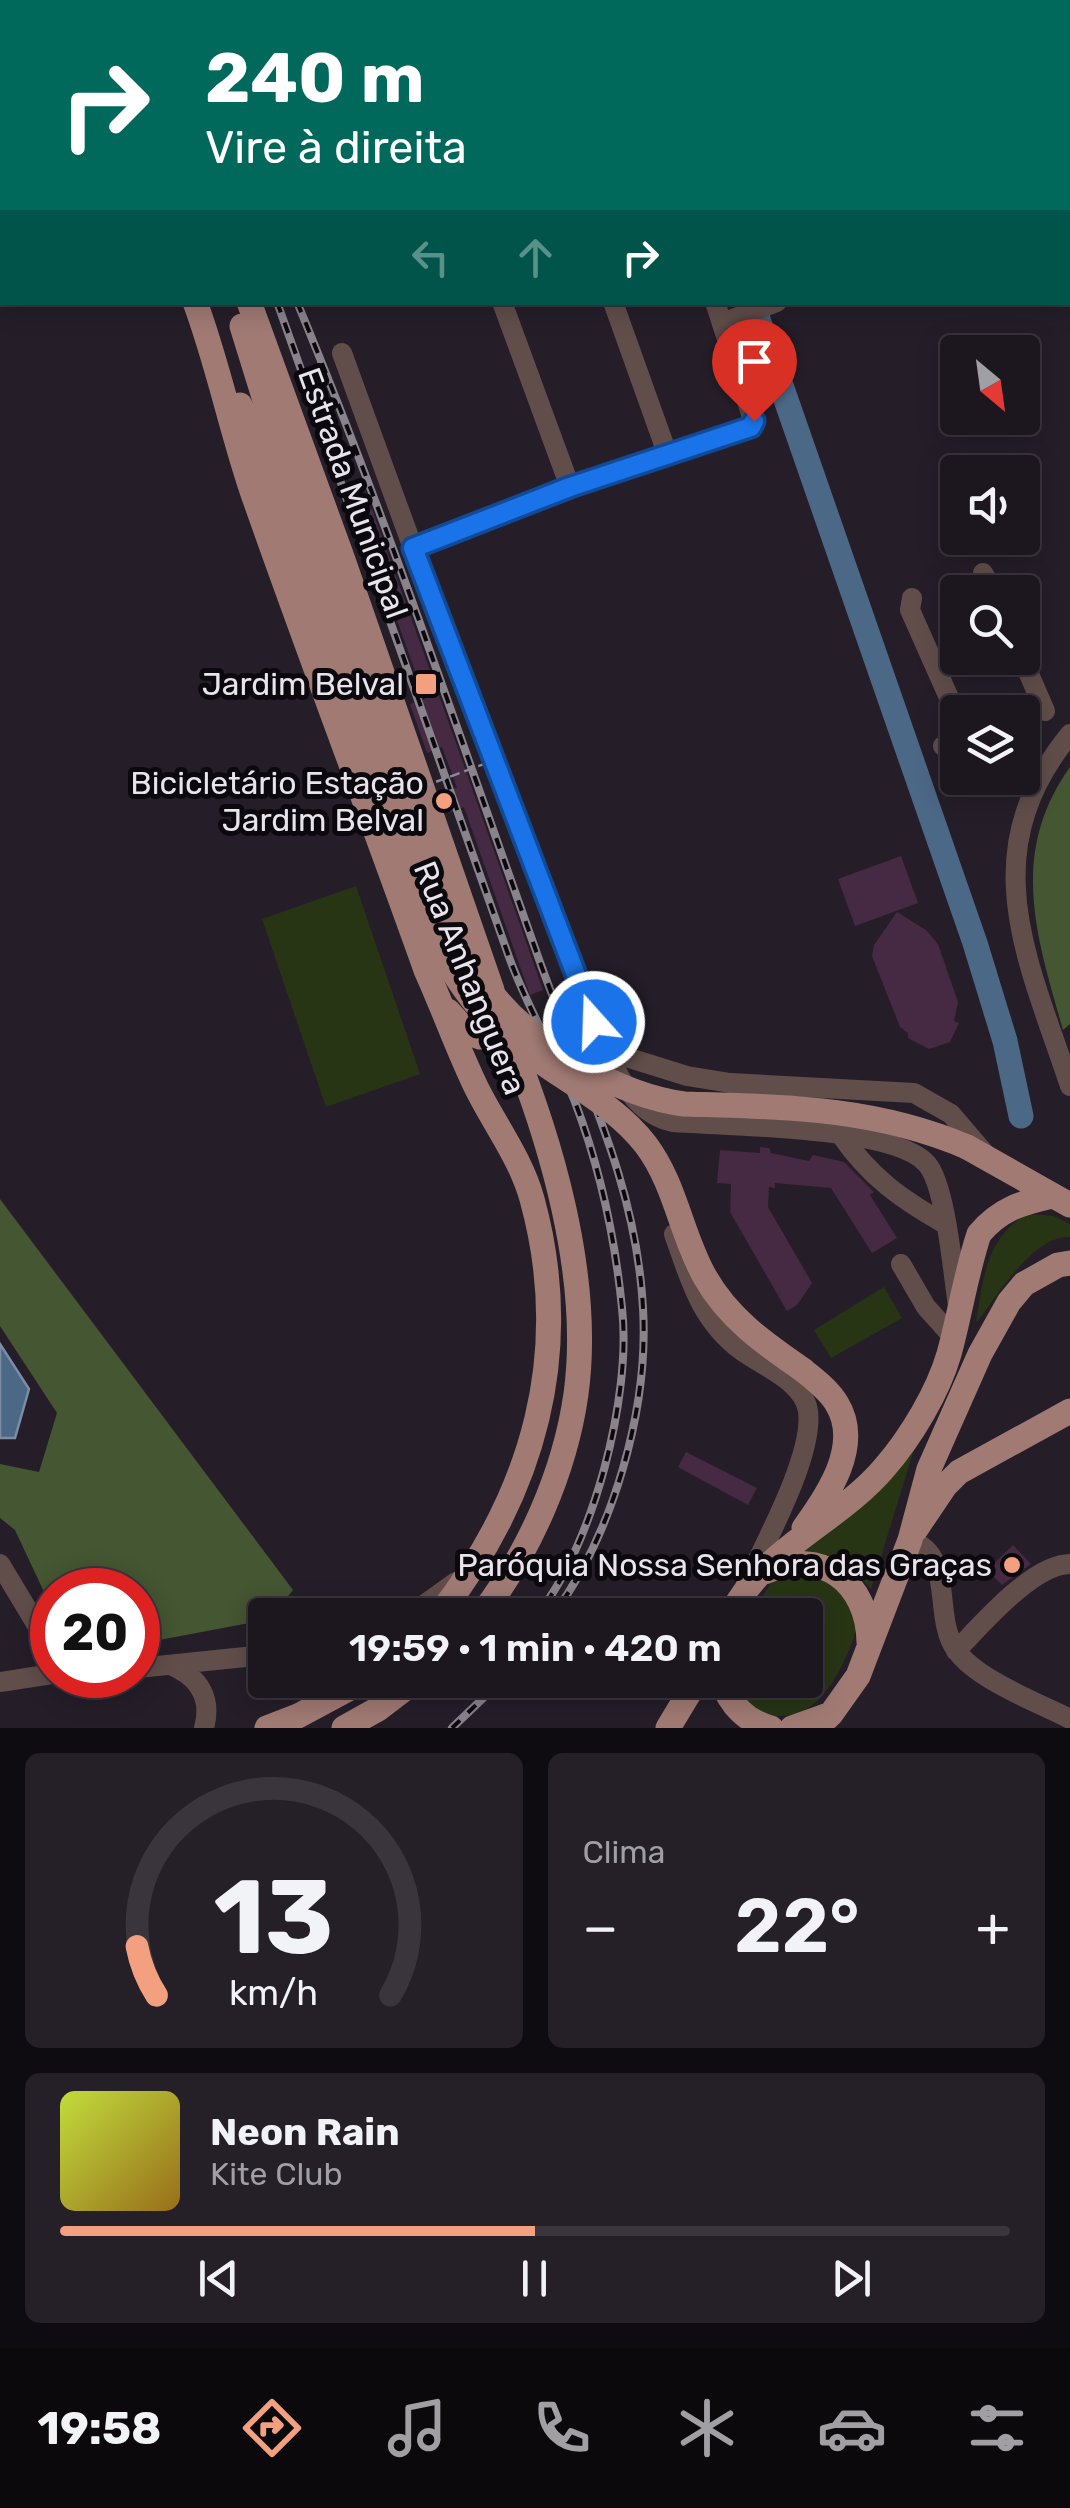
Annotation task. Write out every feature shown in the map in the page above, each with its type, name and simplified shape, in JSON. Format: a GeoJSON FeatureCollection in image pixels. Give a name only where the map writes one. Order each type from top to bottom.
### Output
{"type":"FeatureCollection","features":[{"type":"Feature","properties":{"kind":"main road","name":"Rua Anhanguera"},"geometry":{"type":"LineString","coordinates":[[196,305],[252,489],[452,1035],[532,1198],[548,1322],[542,1391],[524,1469],[489,1544],[451,1598]]}},
{"type":"Feature","properties":{"kind":"main road"},"geometry":{"type":"LineString","coordinates":[[237,305],[293,491],[452,931],[476,974],[499,1003],[531,1032],[578,1063],[656,1099],[874,1116],[932,1132],[967,1147],[1064,1201]]}},
{"type":"Feature","properties":{"kind":"main road","name":"Estrada Municipal"},"geometry":{"type":"LineString","coordinates":[[250,305],[529,1086],[559,1195],[575,1281],[578,1369],[571,1419],[535,1528],[493,1598]]}},
{"type":"Feature","properties":{"kind":"main road"},"geometry":{"type":"LineString","coordinates":[[210,342],[269,473],[316,599],[404,862],[447,962],[478,1008],[509,1039],[618,1115],[634,1131],[663,1172],[704,1276],[725,1306],[756,1338],[830,1393],[840,1408],[845,1424],[838,1472],[791,1545],[743,1595]]}},
{"type":"Feature","properties":{"kind":"main road"},"geometry":{"type":"LineString","coordinates":[[439,999],[460,1025],[480,1037],[493,1031],[500,1013]]}},
{"type":"Feature","properties":{"kind":"main road"},"geometry":{"type":"LineString","coordinates":[[791,1545],[867,1487],[886,1467],[933,1391],[956,1325],[979,1234],[1010,1207],[1064,1201]]}},
{"type":"Feature","properties":{"kind":"main road"},"geometry":{"type":"LineString","coordinates":[[792,1728],[824,1721],[858,1676],[912,1536],[920,1492],[929,1469],[980,1354],[1009,1302],[1033,1278],[1070,1263]]}},
{"type":"Feature","properties":{"kind":"main road"},"geometry":{"type":"LineString","coordinates":[[912,1536],[958,1472],[1070,1410]]}},
{"type":"Feature","properties":{"kind":"main road"},"geometry":{"type":"LineString","coordinates":[[743,1595],[771,1569],[809,1564],[842,1578],[863,1602],[870,1647]]}},
{"type":"Feature","properties":{"kind":"main road"},"geometry":{"type":"LineString","coordinates":[[267,1728],[331,1698]]}},
{"type":"Feature","properties":{"kind":"main road"},"geometry":{"type":"LineString","coordinates":[[344,1728],[392,1698]]}},
{"type":"Feature","properties":{"kind":"main road"},"geometry":{"type":"LineString","coordinates":[[668,1728],[686,1698]]}},
{"type":"Feature","properties":{"kind":"main road"},"geometry":{"type":"LineString","coordinates":[[730,1698],[735,1708],[751,1720],[771,1728]]}},
{"type":"Feature","properties":{"kind":"street"},"geometry":{"type":"LineString","coordinates":[[503,305],[570,487]]}},
{"type":"Feature","properties":{"kind":"street"},"geometry":{"type":"LineString","coordinates":[[614,305],[667,452]]}},
{"type":"Feature","properties":{"kind":"street"},"geometry":{"type":"LineString","coordinates":[[413,548],[667,452],[751,427],[754,423],[724,315],[770,305]]}},
{"type":"Feature","properties":{"kind":"street"},"geometry":{"type":"LineString","coordinates":[[342,353],[704,1311],[720,1333],[797,1388],[808,1409],[800,1461],[743,1595]]}},
{"type":"Feature","properties":{"kind":"street"},"geometry":{"type":"LineString","coordinates":[[912,598],[910,610],[948,695]]}},
{"type":"Feature","properties":{"kind":"street"},"geometry":{"type":"LineString","coordinates":[[1030,675],[1046,711]]}},
{"type":"Feature","properties":{"kind":"street"},"geometry":{"type":"LineString","coordinates":[[1070,734],[1036,785],[1020,836],[1015,880],[1021,940],[1070,1086]]}},
{"type":"Feature","properties":{"kind":"street"},"geometry":{"type":"LineString","coordinates":[[610,1057],[634,1099],[661,1119],[841,1136],[881,1142],[914,1154],[926,1164],[936,1183],[945,1224],[956,1325]]}},
{"type":"Feature","properties":{"kind":"street"},"geometry":{"type":"LineString","coordinates":[[610,1057],[730,1083],[914,1093],[951,1114],[987,1156],[1004,1168]]}},
{"type":"Feature","properties":{"kind":"street"},"geometry":{"type":"LineString","coordinates":[[841,1136],[870,1173],[945,1224]]}},
{"type":"Feature","properties":{"kind":"street"},"geometry":{"type":"LineString","coordinates":[[901,1264],[926,1307],[956,1325]]}},
{"type":"Feature","properties":{"kind":"street"},"geometry":{"type":"LineString","coordinates":[[912,1536],[935,1560],[944,1622],[956,1651],[999,1683],[1070,1719]]}},
{"type":"Feature","properties":{"kind":"street"},"geometry":{"type":"LineString","coordinates":[[0,1564],[30,1613]]}},
{"type":"Feature","properties":{"kind":"street"},"geometry":{"type":"LineString","coordinates":[[956,1651],[1024,1586],[1044,1572],[1070,1564]]}},
{"type":"Feature","properties":{"kind":"street"},"geometry":{"type":"LineString","coordinates":[[434,1598],[470,1572]]}},
{"type":"Feature","properties":{"kind":"street"},"geometry":{"type":"LineString","coordinates":[[160,1667],[248,1657]]}},
{"type":"Feature","properties":{"kind":"street"},"geometry":{"type":"LineString","coordinates":[[174,1666],[189,1674],[202,1689],[208,1709],[204,1728]]}},
{"type":"Feature","properties":{"kind":"street"},"geometry":{"type":"LineString","coordinates":[[0,1682],[30,1677]]}},
{"type":"Feature","properties":{"kind":"path"},"geometry":{"type":"LineString","coordinates":[[421,788],[495,760]]}},
{"type":"Feature","properties":{"kind":"green space"},"geometry":{"type":"Polygon","coordinates":[[[1070,767],[1070,1024],[1063,1030],[1037,929],[1034,864],[1039,832],[1070,767]]]}},
{"type":"Feature","properties":{"kind":"green space"},"geometry":{"type":"Polygon","coordinates":[[[356,886],[420,1074],[326,1107],[262,919],[356,886]]]}},
{"type":"Feature","properties":{"kind":"green space"},"geometry":{"type":"Polygon","coordinates":[[[0,1199],[293,1590],[287,1598],[248,1598],[248,1623],[160,1640],[160,1568],[33,1568],[15,1530],[0,1518],[0,1464],[39,1472],[57,1413],[0,1326],[0,1199]]]}},
{"type":"Feature","properties":{"kind":"green space"},"geometry":{"type":"Polygon","coordinates":[[[1027,1214],[1054,1216],[1070,1224],[1070,1237],[1056,1239],[1030,1256],[976,1323],[984,1276],[995,1247],[1013,1224],[1027,1214]]]}},
{"type":"Feature","properties":{"kind":"green space"},"geometry":{"type":"Polygon","coordinates":[[[884,1287],[902,1318],[831,1358],[814,1330],[884,1287]]]}},
{"type":"Feature","properties":{"kind":"green space"},"geometry":{"type":"Polygon","coordinates":[[[916,1443],[871,1589],[841,1563],[803,1551],[916,1443]]]}},
{"type":"Feature","properties":{"kind":"green space"},"geometry":{"type":"Polygon","coordinates":[[[795,1572],[843,1585],[861,1617],[842,1665],[823,1695],[823,1598],[761,1598],[773,1581],[795,1572]]]}},
{"type":"Feature","properties":{"kind":"green space"},"geometry":{"type":"Polygon","coordinates":[[[744,1698],[820,1698],[796,1714],[780,1716],[750,1706],[744,1698]]]}},
{"type":"Feature","properties":{"kind":"water"},"geometry":{"type":"Polygon","coordinates":[[[0,1344],[29,1389],[15,1438],[0,1438],[0,1344]]]}},
{"type":"Feature","properties":{"kind":"building"},"geometry":{"type":"Polygon","coordinates":[[[372,509],[543,990],[530,995],[464,807],[448,813],[440,790],[457,788],[442,747],[427,753],[410,704],[425,699],[359,513],[372,509]]]}},
{"type":"Feature","properties":{"kind":"building"},"geometry":{"type":"Polygon","coordinates":[[[901,856],[918,903],[855,926],[838,879],[901,856]]]}},
{"type":"Feature","properties":{"kind":"building"},"geometry":{"type":"Polygon","coordinates":[[[897,912],[926,930],[938,944],[958,1002],[954,1021],[959,1023],[950,1042],[929,1049],[908,1038],[900,1027],[872,956],[874,945],[897,912]]]}},
{"type":"Feature","properties":{"kind":"building"},"geometry":{"type":"Polygon","coordinates":[[[760,1147],[809,1161],[813,1155],[844,1162],[874,1192],[870,1195],[897,1238],[872,1253],[831,1188],[775,1183],[775,1188],[769,1187],[768,1207],[812,1283],[797,1305],[787,1311],[730,1212],[731,1184],[717,1183],[720,1150],[760,1153],[760,1147]]]}},
{"type":"Feature","properties":{"kind":"building"},"geometry":{"type":"Polygon","coordinates":[[[686,1452],[757,1488],[748,1505],[678,1467],[686,1452]]]}},
{"type":"Feature","properties":{"kind":"building","name":"Paróquia Nossa Senhora das Graças"},"geometry":{"type":"Polygon","coordinates":[[[1013,1545],[1031,1564],[1002,1585],[987,1570],[1013,1545]]]}},
{"type":"Feature","properties":{"kind":"waterway"},"geometry":{"type":"LineString","coordinates":[[753,305],[975,943],[1005,1041],[1021,1116]]}},
{"type":"Feature","properties":{"kind":"railway"},"geometry":{"type":"LineString","coordinates":[[278,305],[509,957],[575,1102],[611,1229],[624,1344],[614,1426],[591,1511],[549,1598]]}},
{"type":"Feature","properties":{"kind":"railway"},"geometry":{"type":"LineString","coordinates":[[298,305],[391,543],[602,1124],[629,1213],[643,1308],[640,1387],[623,1469],[609,1509],[564,1598]]}},
{"type":"Feature","properties":{"kind":"railway"},"geometry":{"type":"LineString","coordinates":[[452,1728],[483,1698]]}},
{"type":"Feature","properties":{"kind":"place","name":"Jardim Belval"},"geometry":{"type":"Point","coordinates":[426,684]}},
{"type":"Feature","properties":{"kind":"place","name":"Bicicletário Estação Jardim Belval"},"geometry":{"type":"Point","coordinates":[444,801]}},
{"type":"Feature","properties":{"kind":"place","name":"Paróquia Nossa Senhora das Graças"},"geometry":{"type":"Point","coordinates":[1012,1565]}},
{"type":"Feature","properties":{"kind":"route"},"geometry":{"type":"LineString","coordinates":[[594,1022],[413,548],[667,452],[751,427],[754,421]]}}]}
